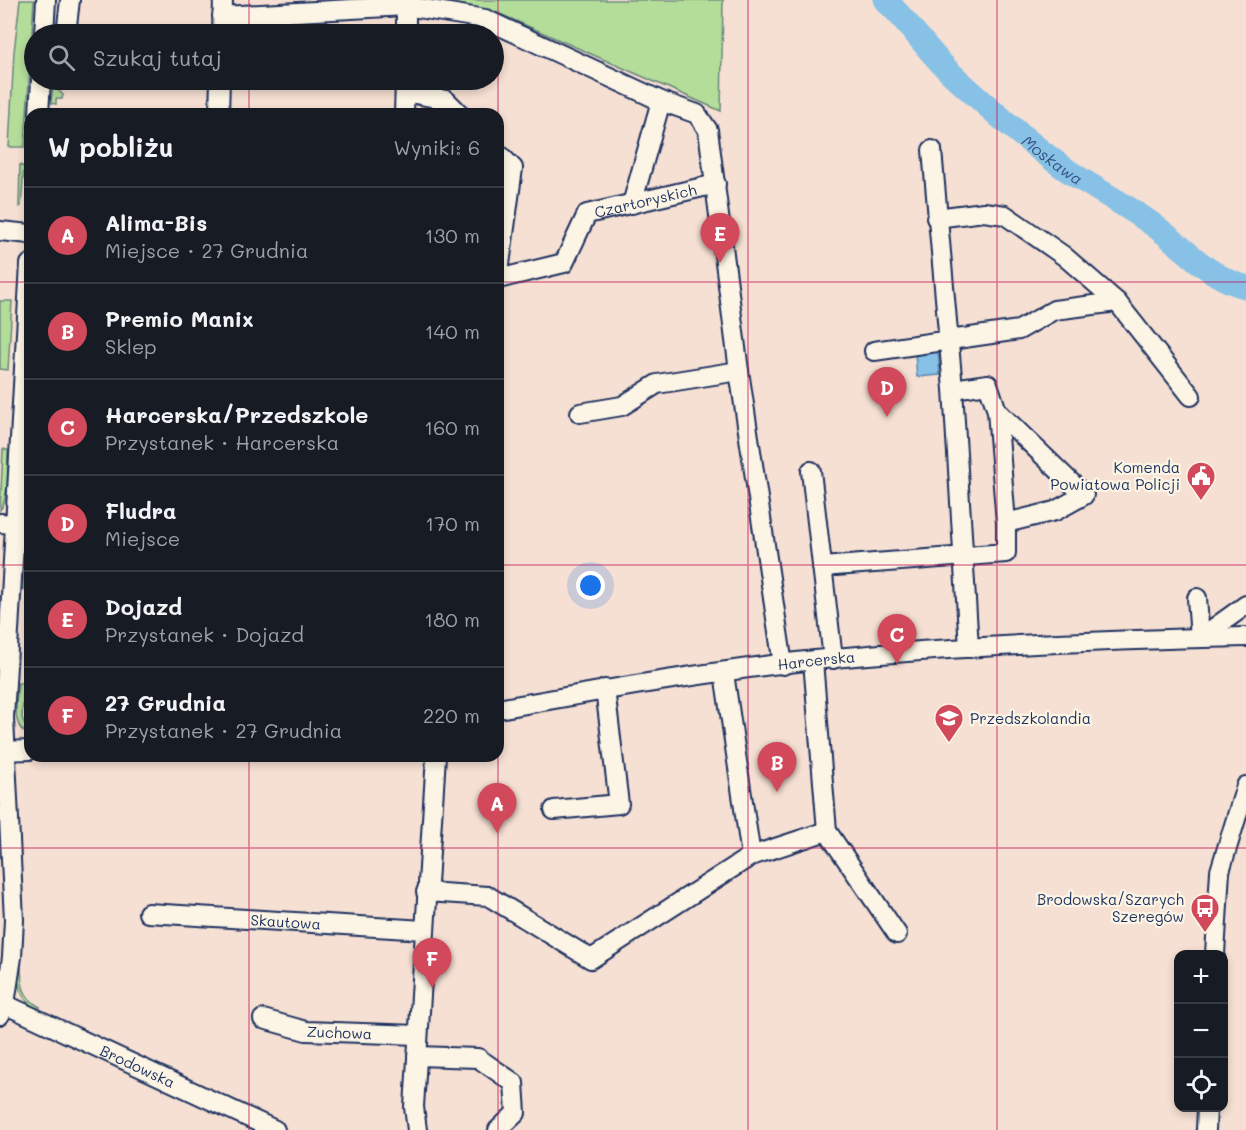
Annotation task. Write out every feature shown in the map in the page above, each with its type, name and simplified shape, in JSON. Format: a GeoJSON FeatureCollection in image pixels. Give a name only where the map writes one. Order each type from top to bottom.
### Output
{"type":"FeatureCollection","features":[{"type":"Feature","properties":{"kind":"street"},"geometry":{"type":"LineString","coordinates":[[45,24],[46,0]]}},
{"type":"Feature","properties":{"kind":"street"},"geometry":{"type":"LineString","coordinates":[[67,24],[70,0]]}},
{"type":"Feature","properties":{"kind":"street"},"geometry":{"type":"LineString","coordinates":[[222,17],[406,6],[485,19],[496,24]]}},
{"type":"Feature","properties":{"kind":"street"},"geometry":{"type":"LineString","coordinates":[[406,6],[406,24]]}},
{"type":"Feature","properties":{"kind":"street"},"geometry":{"type":"LineString","coordinates":[[504,28],[662,101],[697,114],[708,130],[739,371],[783,665]]}},
{"type":"Feature","properties":{"kind":"street"},"geometry":{"type":"LineString","coordinates":[[39,108],[40,90]]}},
{"type":"Feature","properties":{"kind":"street"},"geometry":{"type":"LineString","coordinates":[[219,108],[220,90]]}},
{"type":"Feature","properties":{"kind":"street"},"geometry":{"type":"LineString","coordinates":[[404,108],[405,90]]}},
{"type":"Feature","properties":{"kind":"street"},"geometry":{"type":"LineString","coordinates":[[417,90],[446,100],[454,108]]}},
{"type":"Feature","properties":{"kind":"street"},"geometry":{"type":"LineString","coordinates":[[632,204],[662,101]]}},
{"type":"Feature","properties":{"kind":"street"},"geometry":{"type":"LineString","coordinates":[[932,150],[936,218],[953,389],[969,648]]}},
{"type":"Feature","properties":{"kind":"street"},"geometry":{"type":"LineString","coordinates":[[504,159],[513,168],[504,235]]}},
{"type":"Feature","properties":{"kind":"street","name":"Czartoryskich"},"geometry":{"type":"LineString","coordinates":[[504,277],[564,262],[588,214],[716,184]]}},
{"type":"Feature","properties":{"kind":"street"},"geometry":{"type":"LineString","coordinates":[[936,218],[984,212],[1005,215],[1064,256],[1116,302],[1191,396]]}},
{"type":"Feature","properties":{"kind":"street"},"geometry":{"type":"LineString","coordinates":[[0,231],[24,233]]}},
{"type":"Feature","properties":{"kind":"street"},"geometry":{"type":"LineString","coordinates":[[874,351],[1019,330],[1053,310],[1116,302]]}},
{"type":"Feature","properties":{"kind":"street"},"geometry":{"type":"LineString","coordinates":[[2,1007],[12,957],[14,920],[2,751],[24,368]]}},
{"type":"Feature","properties":{"kind":"street"},"geometry":{"type":"LineString","coordinates":[[580,413],[622,406],[657,384],[739,371]]}},
{"type":"Feature","properties":{"kind":"street"},"geometry":{"type":"LineString","coordinates":[[822,567],[965,558],[1006,553],[1006,523],[997,411],[988,384],[953,389]]}},
{"type":"Feature","properties":{"kind":"street"},"geometry":{"type":"LineString","coordinates":[[997,411],[1084,495],[1055,511],[1006,523]]}},
{"type":"Feature","properties":{"kind":"street"},"geometry":{"type":"LineString","coordinates":[[812,471],[833,658]]}},
{"type":"Feature","properties":{"kind":"street"},"geometry":{"type":"LineString","coordinates":[[1197,598],[1200,638]]}},
{"type":"Feature","properties":{"kind":"street"},"geometry":{"type":"LineString","coordinates":[[1200,638],[1246,605]]}},
{"type":"Feature","properties":{"kind":"street","name":"Harcerska"},"geometry":{"type":"LineString","coordinates":[[504,708],[604,689],[833,658],[1067,641],[1246,637]]}},
{"type":"Feature","properties":{"kind":"street"},"geometry":{"type":"LineString","coordinates":[[813,661],[827,831],[897,934]]}},
{"type":"Feature","properties":{"kind":"street"},"geometry":{"type":"LineString","coordinates":[[724,673],[751,856]]}},
{"type":"Feature","properties":{"kind":"street"},"geometry":{"type":"LineString","coordinates":[[554,810],[619,804],[604,689]]}},
{"type":"Feature","properties":{"kind":"street"},"geometry":{"type":"LineString","coordinates":[[2,751],[24,750]]}},
{"type":"Feature","properties":{"kind":"street"},"geometry":{"type":"LineString","coordinates":[[417,1130],[414,1107],[436,762]]}},
{"type":"Feature","properties":{"kind":"street"},"geometry":{"type":"LineString","coordinates":[[1215,950],[1220,871],[1246,786]]}},
{"type":"Feature","properties":{"kind":"street"},"geometry":{"type":"LineString","coordinates":[[426,892],[488,896],[591,959],[751,856],[827,831]]}},
{"type":"Feature","properties":{"kind":"street","name":"Skautowa"},"geometry":{"type":"LineString","coordinates":[[148,913],[424,930]]}},
{"type":"Feature","properties":{"kind":"street","name":"Brodowska"},"geometry":{"type":"LineString","coordinates":[[2,1007],[275,1130]]}},
{"type":"Feature","properties":{"kind":"street","name":"Zuchowa"},"geometry":{"type":"LineString","coordinates":[[263,1019],[306,1031],[418,1035]]}},
{"type":"Feature","properties":{"kind":"street"},"geometry":{"type":"LineString","coordinates":[[417,1056],[478,1058],[514,1083],[516,1113],[498,1130]]}},
{"type":"Feature","properties":{"kind":"street"},"geometry":{"type":"LineString","coordinates":[[406,1130],[414,1107]]}},
{"type":"Feature","properties":{"kind":"street"},"geometry":{"type":"LineString","coordinates":[[1206,1130],[1208,1112]]}},
{"type":"Feature","properties":{"kind":"green space"},"geometry":{"type":"Polygon","coordinates":[[[20,0],[34,0],[33,24],[24,24],[24,90],[28,90],[27,108],[24,108],[24,147],[9,147],[14,52],[20,0]]]}},
{"type":"Feature","properties":{"kind":"green space"},"geometry":{"type":"Polygon","coordinates":[[[435,0],[723,0],[721,111],[491,10],[435,0]]]}},
{"type":"Feature","properties":{"kind":"green space"},"geometry":{"type":"Polygon","coordinates":[[[52,90],[58,90],[63,95],[62,99],[56,99],[56,104],[51,103],[52,90]]]}},
{"type":"Feature","properties":{"kind":"green space"},"geometry":{"type":"Polygon","coordinates":[[[20,165],[24,167],[21,206],[19,207],[20,165]]]}},
{"type":"Feature","properties":{"kind":"green space"},"geometry":{"type":"Polygon","coordinates":[[[0,301],[12,301],[8,370],[0,369],[0,301]]]}},
{"type":"Feature","properties":{"kind":"green space"},"geometry":{"type":"Polygon","coordinates":[[[3,449],[8,450],[7,482],[5,498],[0,510],[3,449]]]}},
{"type":"Feature","properties":{"kind":"green space"},"geometry":{"type":"Polygon","coordinates":[[[18,683],[24,683],[22,718],[24,732],[17,720],[18,683]]]}},
{"type":"Feature","properties":{"kind":"green space"},"geometry":{"type":"Polygon","coordinates":[[[18,961],[21,962],[23,988],[29,999],[40,1007],[38,1011],[27,1001],[20,989],[18,961]]]}},
{"type":"Feature","properties":{"kind":"water"},"geometry":{"type":"Polygon","coordinates":[[[938,352],[940,375],[917,377],[915,354],[938,352]]]}},
{"type":"Feature","properties":{"kind":"waterway","name":"Moskawa"},"geometry":{"type":"LineString","coordinates":[[885,0],[946,68],[1036,147],[1075,176],[1145,219],[1208,269],[1246,287]]}},
{"type":"Feature","properties":{"kind":"place","name":"Dojazd"},"geometry":{"type":"Point","coordinates":[720,263]}},
{"type":"Feature","properties":{"kind":"place","name":"Fludra"},"geometry":{"type":"Point","coordinates":[887,417]}},
{"type":"Feature","properties":{"kind":"place","name":"Komenda Powiatowa Policji"},"geometry":{"type":"Point","coordinates":[1201,502]}},
{"type":"Feature","properties":{"kind":"place","name":"Harcerska/Przedszkole"},"geometry":{"type":"Point","coordinates":[897,664]}},
{"type":"Feature","properties":{"kind":"place","name":"Przedszkolandia"},"geometry":{"type":"Point","coordinates":[949,744]}},
{"type":"Feature","properties":{"kind":"place","name":"Premio Manix"},"geometry":{"type":"Point","coordinates":[777,792]}},
{"type":"Feature","properties":{"kind":"place","name":"Alima-Bis"},"geometry":{"type":"Point","coordinates":[497,833]}},
{"type":"Feature","properties":{"kind":"place","name":"Brodowska/Szarych Szeregów"},"geometry":{"type":"Point","coordinates":[1205,934]}},
{"type":"Feature","properties":{"kind":"place","name":"27 Grudnia"},"geometry":{"type":"Point","coordinates":[432,988]}}]}
